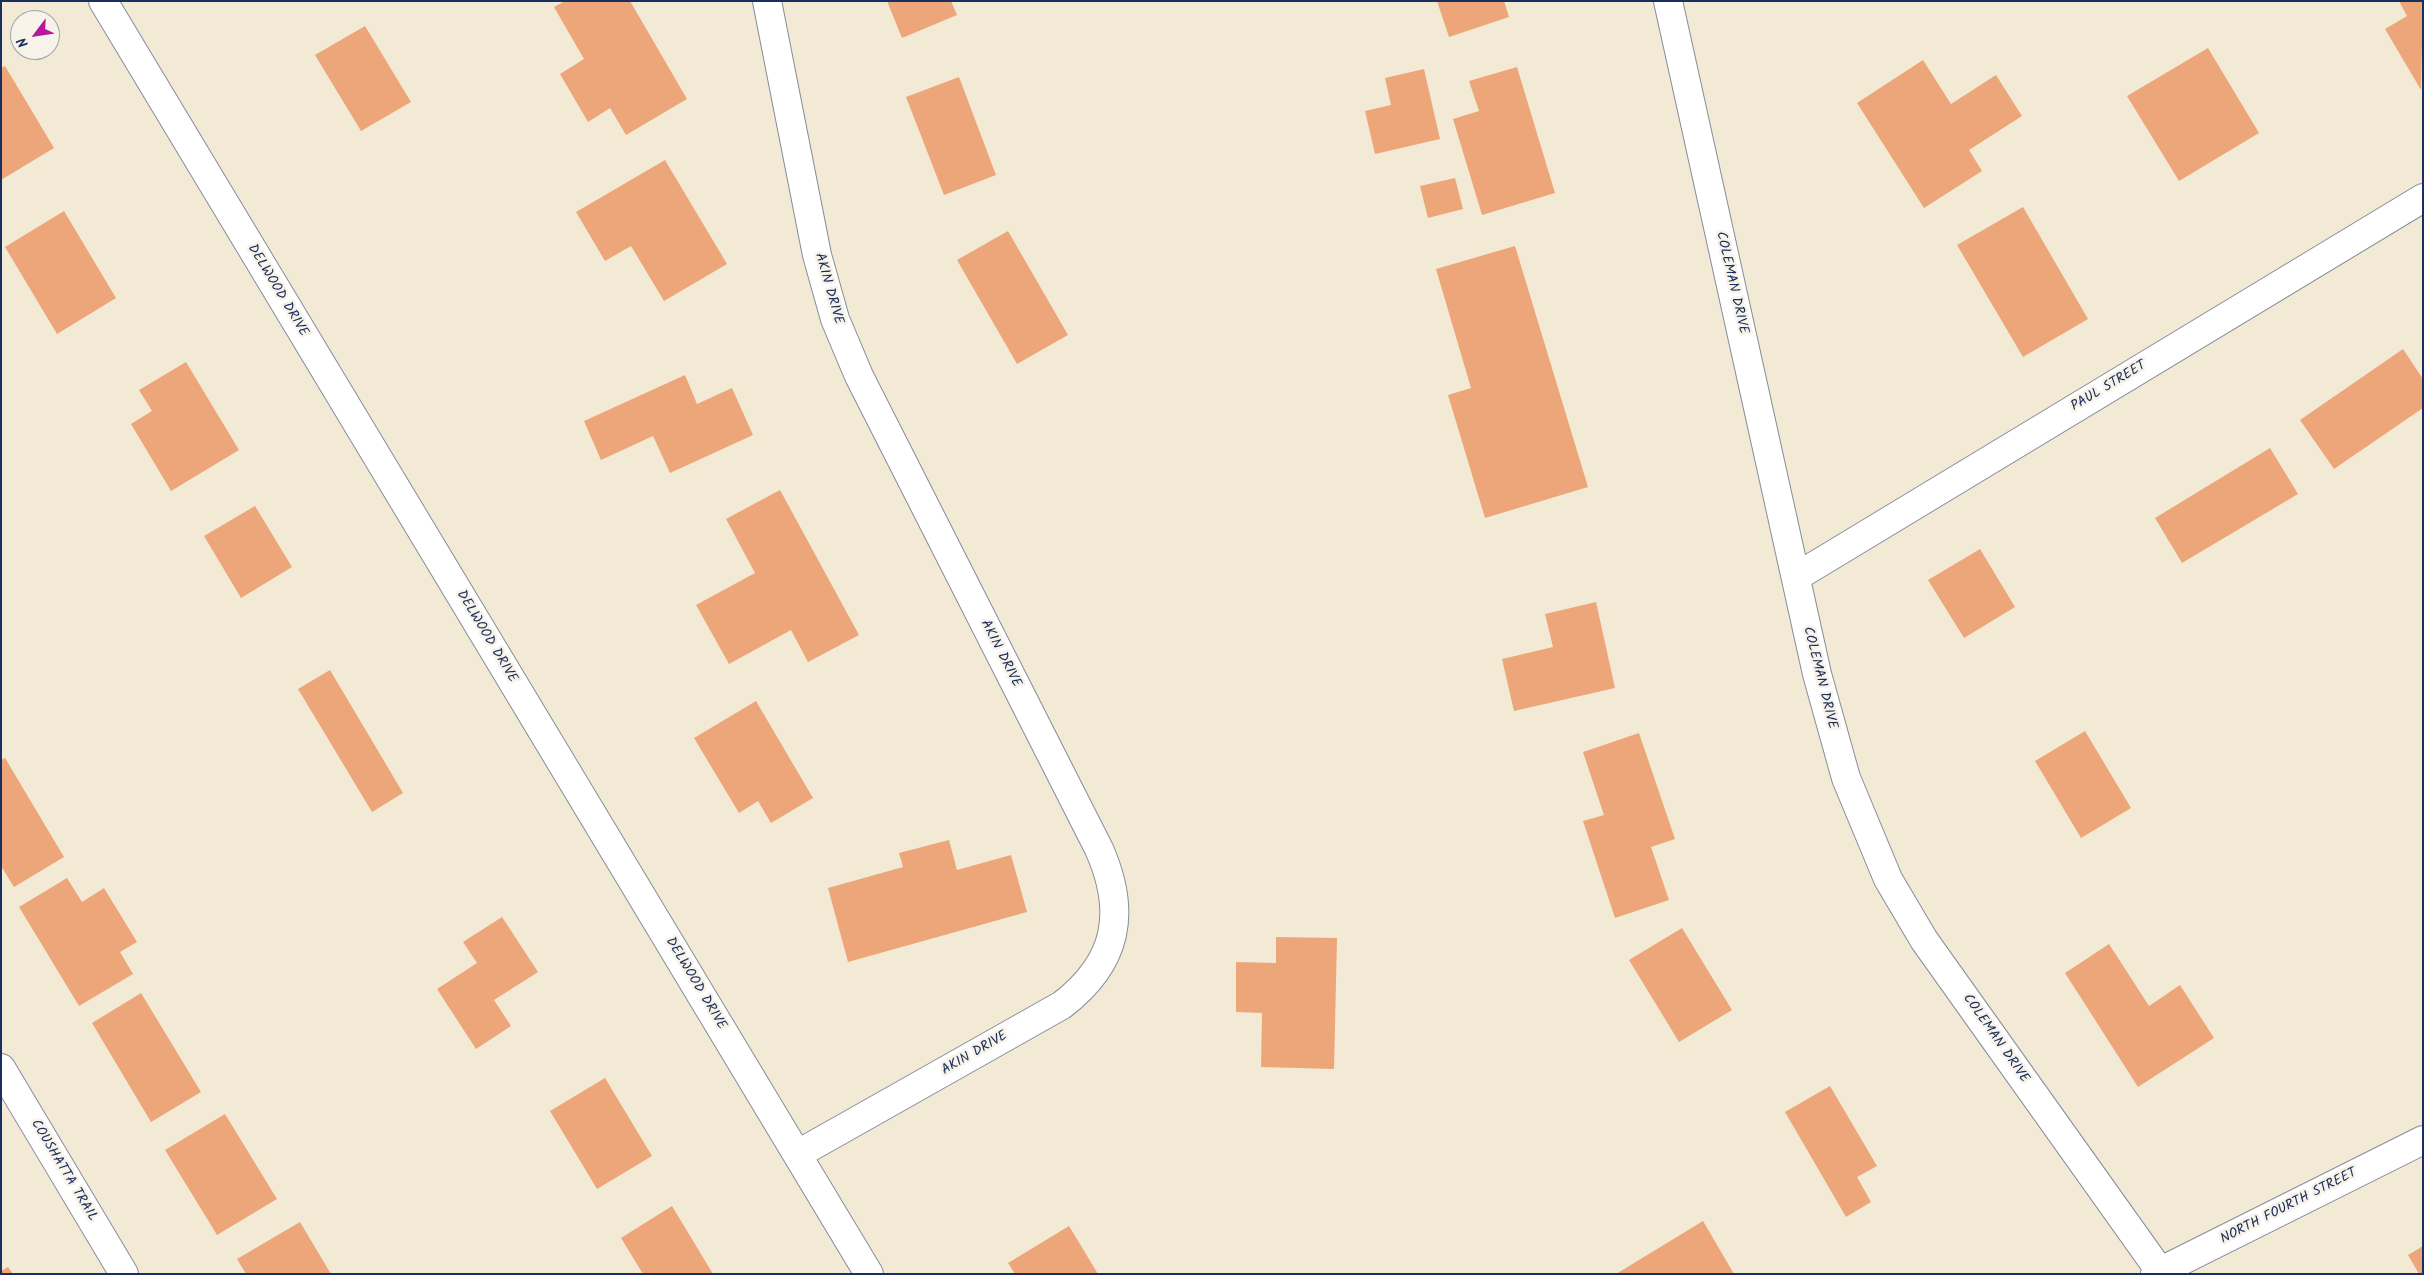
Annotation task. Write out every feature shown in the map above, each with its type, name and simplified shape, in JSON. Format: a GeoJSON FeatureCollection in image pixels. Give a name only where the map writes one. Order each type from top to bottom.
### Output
{"type":"FeatureCollection","features":[{"type":"Feature","properties":{"kind":"street","name":"DELWOOD DRIVE"},"geometry":{"type":"LineString","coordinates":[[103,1],[869,1274]]}},
{"type":"Feature","properties":{"kind":"street","name":"AKIN DRIVE"},"geometry":{"type":"LineString","coordinates":[[767,1],[817,255],[835,319],[859,376],[1099,849],[1112,883],[1115,907],[1114,928],[1108,949],[1098,970],[1079,992],[1062,1005],[798,1154]]}},
{"type":"Feature","properties":{"kind":"street","name":"COLEMAN DRIVE"},"geometry":{"type":"LineString","coordinates":[[1668,1],[1821,692],[1843,770],[1872,845],[1888,879],[1924,940],[2159,1273]]}},
{"type":"Feature","properties":{"kind":"street","name":"PAUL STREET"},"geometry":{"type":"LineString","coordinates":[[1796,577],[2423,198]]}},
{"type":"Feature","properties":{"kind":"street","name":"COUSHATTA TRAIL"},"geometry":{"type":"LineString","coordinates":[[1,1068],[124,1274]]}},
{"type":"Feature","properties":{"kind":"street","name":"NORTH FOURTH STREET"},"geometry":{"type":"LineString","coordinates":[[2159,1273],[2423,1140]]}},
{"type":"Feature","properties":{"kind":"building"},"geometry":{"type":"Polygon","coordinates":[[[565,1],[630,1],[687,99],[626,135],[610,108],[588,122],[560,74],[584,59],[554,7],[565,1]]]}},
{"type":"Feature","properties":{"kind":"building"},"geometry":{"type":"Polygon","coordinates":[[[887,1],[951,1],[957,15],[902,38],[887,1]]]}},
{"type":"Feature","properties":{"kind":"building"},"geometry":{"type":"Polygon","coordinates":[[[1437,1],[1504,1],[1509,17],[1449,37],[1437,1]]]}},
{"type":"Feature","properties":{"kind":"building"},"geometry":{"type":"Polygon","coordinates":[[[2399,1],[2423,1],[2421,90],[2385,29],[2407,16],[2399,1]]]}},
{"type":"Feature","properties":{"kind":"building"},"geometry":{"type":"Polygon","coordinates":[[[365,26],[411,102],[361,131],[315,55],[365,26]]]}},
{"type":"Feature","properties":{"kind":"building"},"geometry":{"type":"Polygon","coordinates":[[[2208,48],[2259,133],[2179,181],[2127,96],[2208,48]]]}},
{"type":"Feature","properties":{"kind":"building"},"geometry":{"type":"Polygon","coordinates":[[[1923,60],[1951,104],[1996,75],[2022,116],[1969,150],[1982,171],[1924,208],[1857,103],[1923,60]]]}},
{"type":"Feature","properties":{"kind":"building"},"geometry":{"type":"Polygon","coordinates":[[[5,66],[54,148],[1,180],[1,68],[5,66]]]}},
{"type":"Feature","properties":{"kind":"building"},"geometry":{"type":"Polygon","coordinates":[[[1517,67],[1555,193],[1482,215],[1453,119],[1479,111],[1469,81],[1517,67]]]}},
{"type":"Feature","properties":{"kind":"building"},"geometry":{"type":"Polygon","coordinates":[[[1424,69],[1440,139],[1375,154],[1365,111],[1391,105],[1385,78],[1424,69]]]}},
{"type":"Feature","properties":{"kind":"building"},"geometry":{"type":"Polygon","coordinates":[[[959,77],[996,175],[944,195],[906,97],[959,77]]]}},
{"type":"Feature","properties":{"kind":"building"},"geometry":{"type":"Polygon","coordinates":[[[665,160],[727,264],[664,301],[631,246],[605,261],[576,212],[665,160]]]}},
{"type":"Feature","properties":{"kind":"building"},"geometry":{"type":"Polygon","coordinates":[[[1455,178],[1463,209],[1428,218],[1420,186],[1455,178]]]}},
{"type":"Feature","properties":{"kind":"building"},"geometry":{"type":"Polygon","coordinates":[[[2023,207],[2088,319],[2023,357],[1957,245],[2023,207]]]}},
{"type":"Feature","properties":{"kind":"building"},"geometry":{"type":"Polygon","coordinates":[[[64,211],[116,298],[57,334],[5,247],[64,211]]]}},
{"type":"Feature","properties":{"kind":"building"},"geometry":{"type":"Polygon","coordinates":[[[1008,231],[1068,335],[1017,364],[957,260],[1008,231]]]}},
{"type":"Feature","properties":{"kind":"building"},"geometry":{"type":"Polygon","coordinates":[[[1515,246],[1588,487],[1485,518],[1448,395],[1471,388],[1436,269],[1515,246]]]}},
{"type":"Feature","properties":{"kind":"building"},"geometry":{"type":"Polygon","coordinates":[[[2403,349],[2423,379],[2423,408],[2334,469],[2300,420],[2403,349]]]}},
{"type":"Feature","properties":{"kind":"building"},"geometry":{"type":"Polygon","coordinates":[[[186,362],[239,450],[171,491],[131,424],[152,411],[139,390],[186,362]]]}},
{"type":"Feature","properties":{"kind":"building"},"geometry":{"type":"Polygon","coordinates":[[[685,375],[697,404],[732,388],[753,435],[670,473],[653,436],[601,460],[584,421],[685,375]]]}},
{"type":"Feature","properties":{"kind":"building"},"geometry":{"type":"Polygon","coordinates":[[[2270,448],[2298,494],[2182,563],[2155,518],[2270,448]]]}},
{"type":"Feature","properties":{"kind":"building"},"geometry":{"type":"Polygon","coordinates":[[[780,490],[859,635],[808,662],[791,630],[729,664],[696,605],[755,573],[726,519],[780,490]]]}},
{"type":"Feature","properties":{"kind":"building"},"geometry":{"type":"Polygon","coordinates":[[[255,506],[292,567],[241,598],[204,536],[255,506]]]}},
{"type":"Feature","properties":{"kind":"building"},"geometry":{"type":"Polygon","coordinates":[[[1980,549],[2015,607],[1964,638],[1928,580],[1980,549]]]}},
{"type":"Feature","properties":{"kind":"building"},"geometry":{"type":"Polygon","coordinates":[[[1596,602],[1615,688],[1514,711],[1502,659],[1553,647],[1545,614],[1596,602]]]}},
{"type":"Feature","properties":{"kind":"building"},"geometry":{"type":"Polygon","coordinates":[[[330,670],[403,793],[372,812],[298,689],[330,670]]]}},
{"type":"Feature","properties":{"kind":"building"},"geometry":{"type":"Polygon","coordinates":[[[756,701],[813,798],[771,823],[758,801],[739,813],[694,738],[756,701]]]}},
{"type":"Feature","properties":{"kind":"building"},"geometry":{"type":"Polygon","coordinates":[[[2085,731],[2131,808],[2081,838],[2035,761],[2085,731]]]}},
{"type":"Feature","properties":{"kind":"building"},"geometry":{"type":"Polygon","coordinates":[[[1639,733],[1675,839],[1651,847],[1669,900],[1615,918],[1583,821],[1604,815],[1583,752],[1639,733]]]}},
{"type":"Feature","properties":{"kind":"building"},"geometry":{"type":"Polygon","coordinates":[[[5,758],[64,857],[14,887],[1,866],[1,760],[5,758]]]}},
{"type":"Feature","properties":{"kind":"building"},"geometry":{"type":"Polygon","coordinates":[[[949,840],[957,870],[1011,855],[1027,912],[848,962],[828,888],[903,867],[899,853],[949,840]]]}},
{"type":"Feature","properties":{"kind":"building"},"geometry":{"type":"Polygon","coordinates":[[[67,878],[82,902],[104,888],[137,942],[120,952],[133,974],[79,1006],[19,907],[67,878]]]}},
{"type":"Feature","properties":{"kind":"building"},"geometry":{"type":"Polygon","coordinates":[[[502,917],[538,972],[494,1000],[511,1026],[476,1049],[437,989],[477,963],[463,942],[502,917]]]}},
{"type":"Feature","properties":{"kind":"building"},"geometry":{"type":"Polygon","coordinates":[[[1682,928],[1732,1010],[1679,1042],[1629,960],[1682,928]]]}},
{"type":"Feature","properties":{"kind":"building"},"geometry":{"type":"Polygon","coordinates":[[[1276,937],[1337,938],[1334,1069],[1261,1067],[1262,1013],[1236,1012],[1236,962],[1276,963],[1276,937]]]}},
{"type":"Feature","properties":{"kind":"building"},"geometry":{"type":"Polygon","coordinates":[[[2109,944],[2149,1006],[2180,985],[2214,1038],[2138,1087],[2065,973],[2109,944]]]}},
{"type":"Feature","properties":{"kind":"building"},"geometry":{"type":"Polygon","coordinates":[[[141,993],[201,1092],[151,1122],[92,1023],[141,993]]]}},
{"type":"Feature","properties":{"kind":"building"},"geometry":{"type":"Polygon","coordinates":[[[605,1078],[652,1156],[597,1189],[550,1111],[605,1078]]]}},
{"type":"Feature","properties":{"kind":"building"},"geometry":{"type":"Polygon","coordinates":[[[1830,1086],[1877,1166],[1857,1177],[1871,1202],[1846,1217],[1785,1112],[1830,1086]]]}},
{"type":"Feature","properties":{"kind":"building"},"geometry":{"type":"Polygon","coordinates":[[[225,1114],[277,1199],[217,1235],[165,1150],[225,1114]]]}},
{"type":"Feature","properties":{"kind":"building"},"geometry":{"type":"Polygon","coordinates":[[[672,1206],[713,1274],[643,1274],[621,1238],[672,1206]]]}},
{"type":"Feature","properties":{"kind":"building"},"geometry":{"type":"Polygon","coordinates":[[[1703,1221],[1734,1274],[1616,1274],[1703,1221]]]}},
{"type":"Feature","properties":{"kind":"building"},"geometry":{"type":"Polygon","coordinates":[[[300,1222],[331,1274],[246,1274],[237,1259],[300,1222]]]}},
{"type":"Feature","properties":{"kind":"building"},"geometry":{"type":"Polygon","coordinates":[[[1069,1226],[1098,1274],[1015,1274],[1008,1263],[1069,1226]]]}},
{"type":"Feature","properties":{"kind":"building"},"geometry":{"type":"Polygon","coordinates":[[[2423,1246],[2423,1274],[2419,1274],[2408,1255],[2423,1246]]]}},
{"type":"Feature","properties":{"kind":"building"},"geometry":{"type":"Polygon","coordinates":[[[8,1267],[13,1274],[1,1274],[1,1271],[8,1267]]]}}]}
